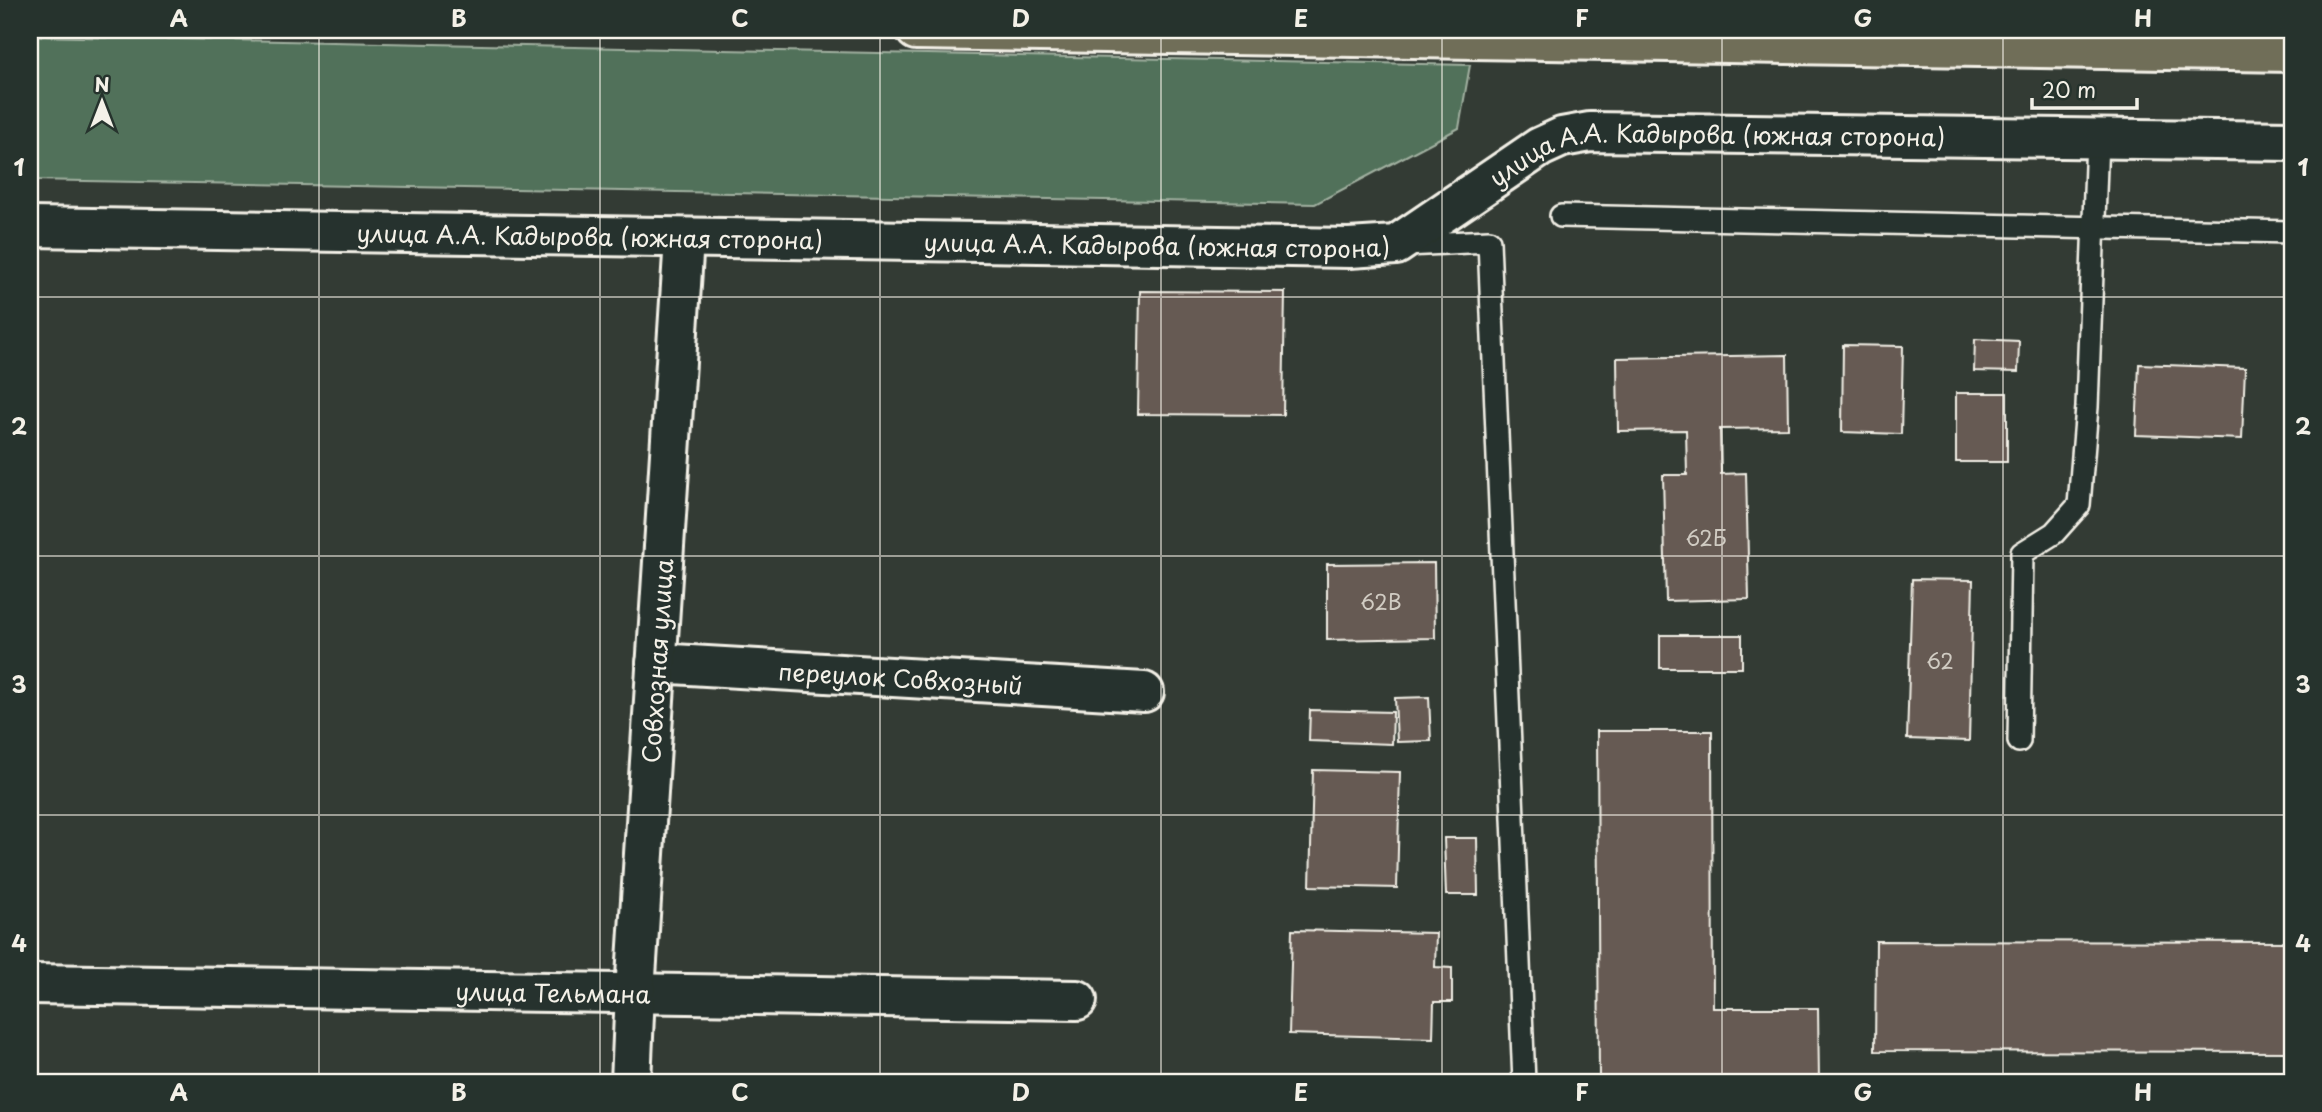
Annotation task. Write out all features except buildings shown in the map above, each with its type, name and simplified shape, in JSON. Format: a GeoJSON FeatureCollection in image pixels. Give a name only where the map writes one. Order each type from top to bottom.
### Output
{"type":"FeatureCollection","features":[{"type":"Feature","properties":{"kind":"main road"},"geometry":{"type":"LineString","coordinates":[[916,30],[2292,52]]}},
{"type":"Feature","properties":{"kind":"street","name":"улица А.А. Кадырова (южная сторона)"},"geometry":{"type":"LineString","coordinates":[[30,227],[1349,248],[1396,245],[1540,147],[1562,137],[1580,134],[2292,141]]}},
{"type":"Feature","properties":{"kind":"street","name":"Совхозная улица"},"geometry":{"type":"LineString","coordinates":[[631,1082],[684,239]]}},
{"type":"Feature","properties":{"kind":"street","name":"переулок Совхозный"},"geometry":{"type":"LineString","coordinates":[[656,663],[1144,692]]}},
{"type":"Feature","properties":{"kind":"street","name":"улица Тельмана"},"geometry":{"type":"LineString","coordinates":[[30,984],[1077,1000]]}},
{"type":"Feature","properties":{"kind":"lane"},"geometry":{"type":"LineString","coordinates":[[2020,741],[2022,553],[2054,533],[2079,505],[2087,407],[2097,139]]}},
{"type":"Feature","properties":{"kind":"lane"},"geometry":{"type":"LineString","coordinates":[[1561,216],[2292,232]]}},
{"type":"Feature","properties":{"kind":"lane"},"geometry":{"type":"LineString","coordinates":[[1396,245],[1489,241],[1524,1082]]}},
{"type":"Feature","properties":{"kind":"green space"},"geometry":{"type":"Polygon","coordinates":[[[30,36],[1470,65],[1459,128],[1315,204],[30,180],[30,36]]]}}]}
